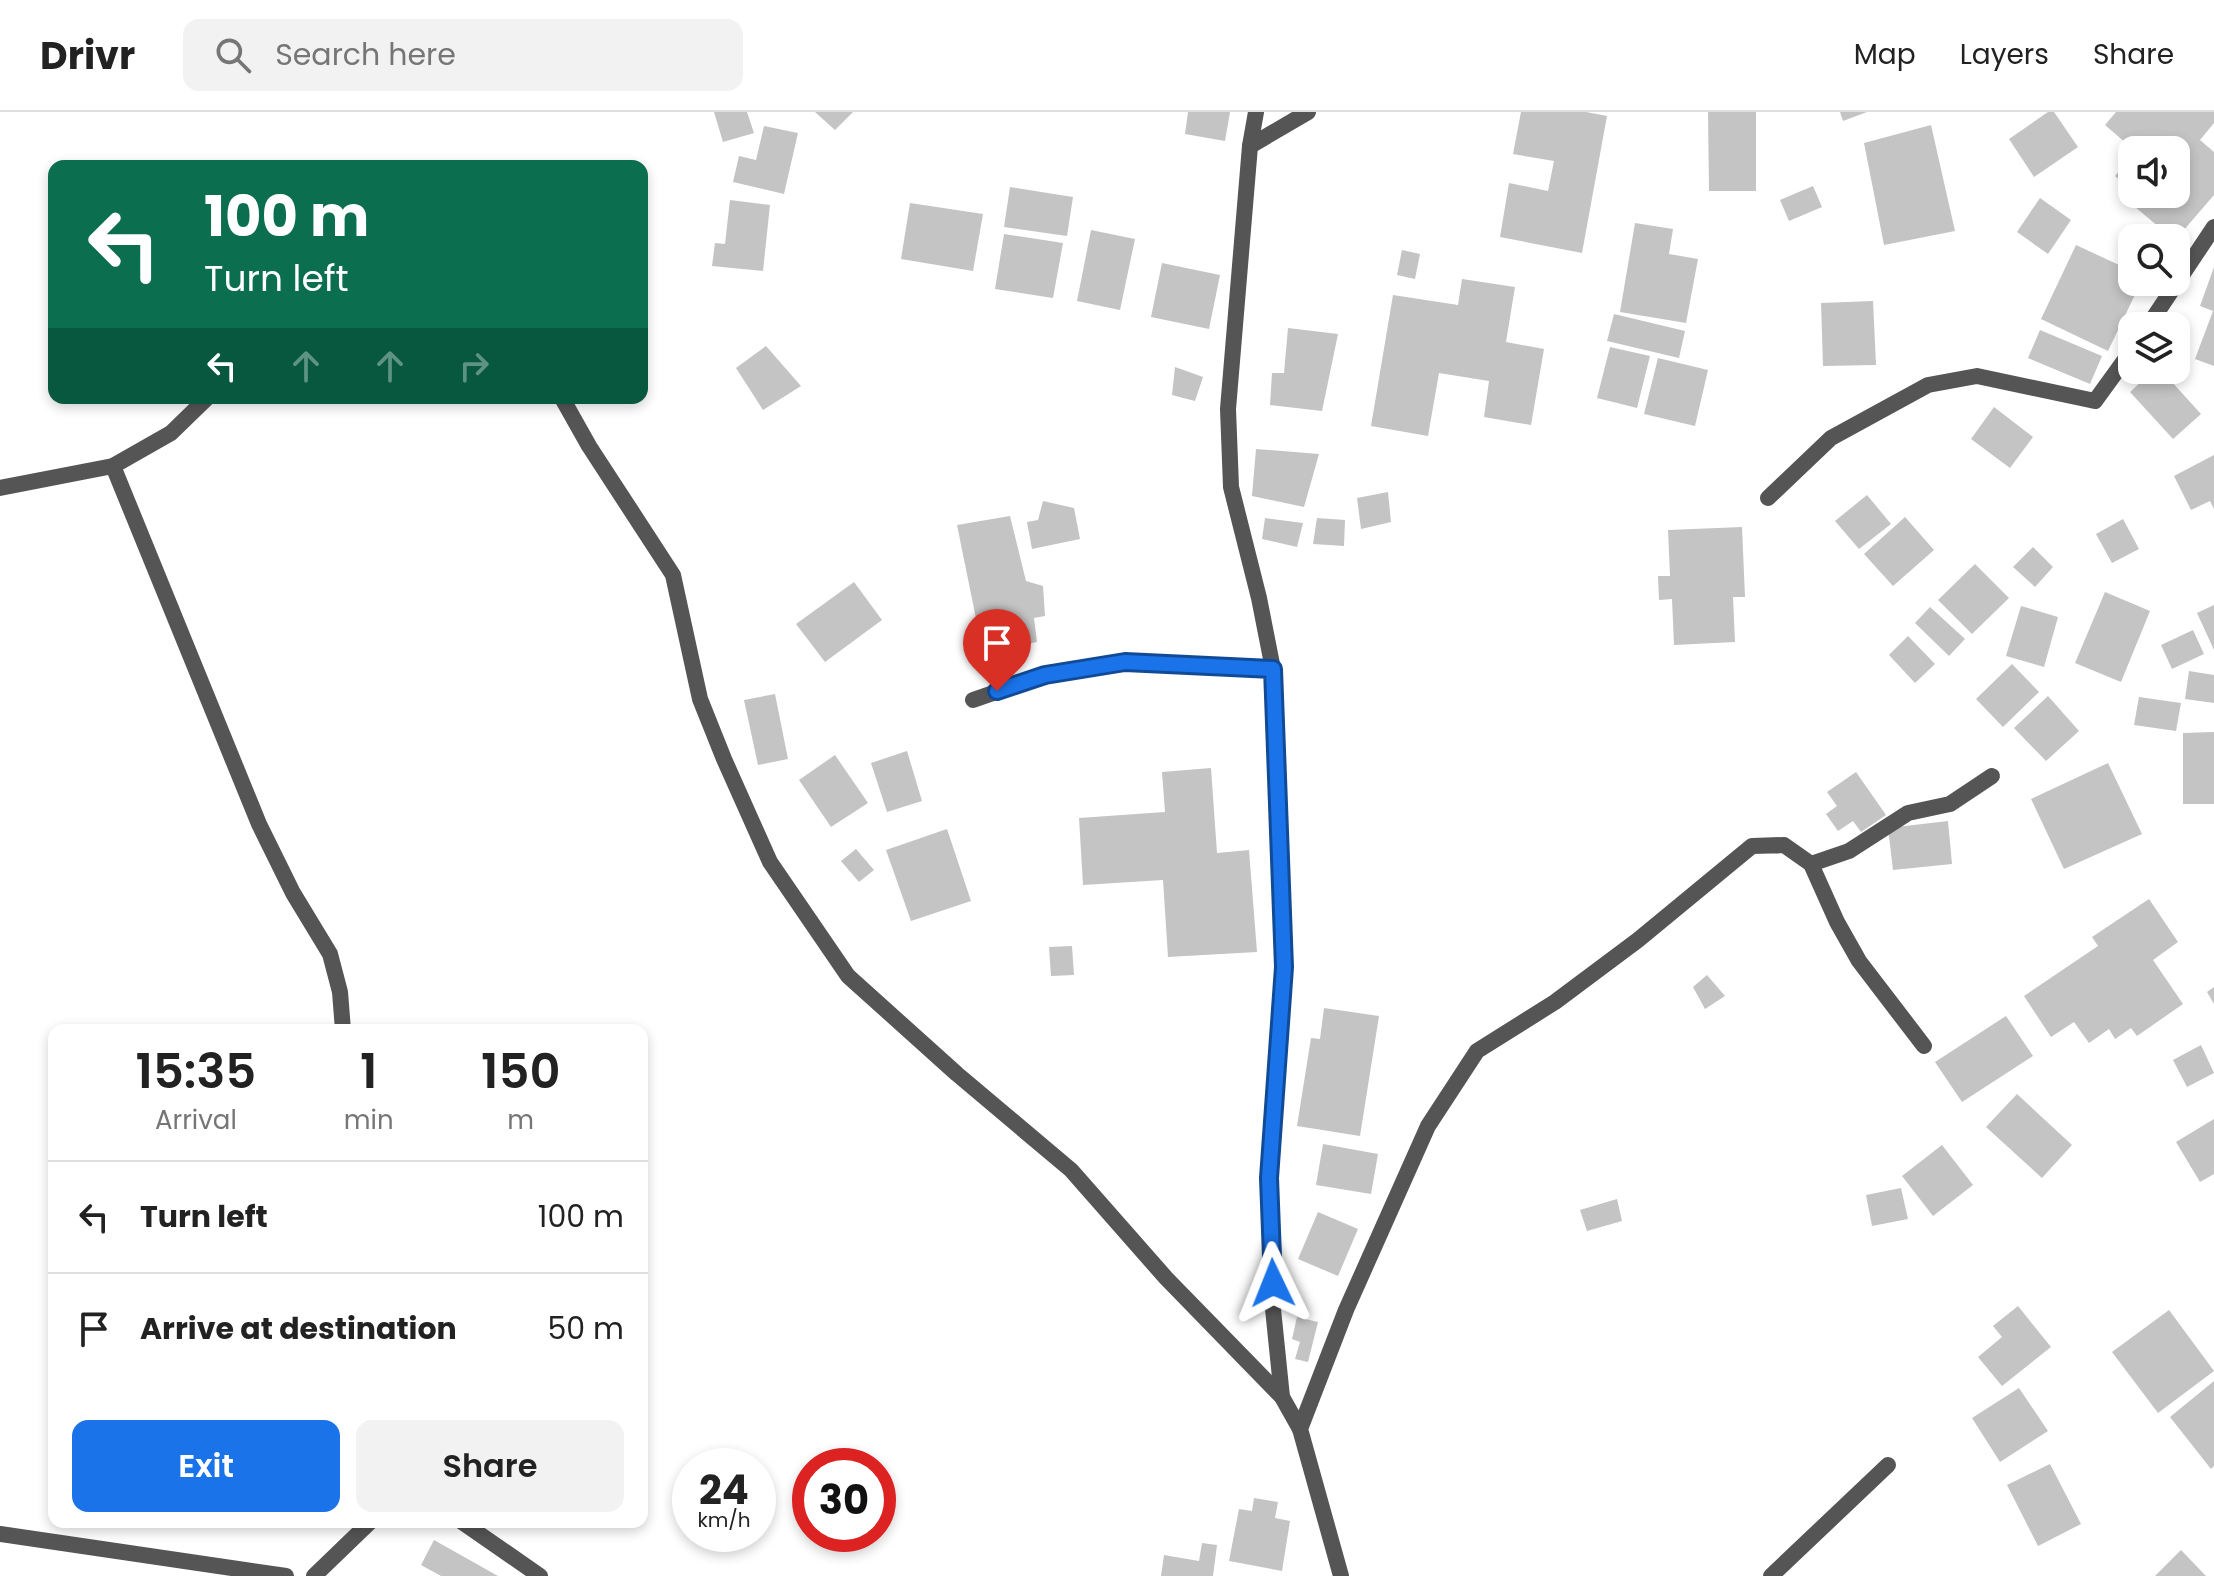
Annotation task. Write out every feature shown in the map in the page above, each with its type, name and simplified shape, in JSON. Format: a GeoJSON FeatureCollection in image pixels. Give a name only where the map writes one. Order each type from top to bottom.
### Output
{"type":"FeatureCollection","features":[{"type":"Feature","properties":{"kind":"street"},"geometry":{"type":"LineString","coordinates":[[1256,112],[1250,146],[1228,409],[1231,487],[1273,669],[1284,967],[1269,1178],[1273,1309],[1282,1397]]}},
{"type":"Feature","properties":{"kind":"street"},"geometry":{"type":"LineString","coordinates":[[1250,146],[1308,112]]}},
{"type":"Feature","properties":{"kind":"street"},"geometry":{"type":"LineString","coordinates":[[2157,312],[2214,227]]}},
{"type":"Feature","properties":{"kind":"street"},"geometry":{"type":"LineString","coordinates":[[1768,498],[1831,438],[1928,385],[1977,376],[2095,401],[2118,369]]}},
{"type":"Feature","properties":{"kind":"street"},"geometry":{"type":"LineString","coordinates":[[0,488],[113,466],[171,433],[201,404]]}},
{"type":"Feature","properties":{"kind":"street"},"geometry":{"type":"LineString","coordinates":[[565,404],[673,575],[700,699],[770,862],[848,976],[1071,1170],[1166,1278],[1282,1397],[1300,1429],[1341,1576]]}},
{"type":"Feature","properties":{"kind":"street"},"geometry":{"type":"LineString","coordinates":[[113,466],[259,824],[293,893],[330,954],[340,992],[343,1024]]}},
{"type":"Feature","properties":{"kind":"street"},"geometry":{"type":"LineString","coordinates":[[973,700],[1045,675],[1125,662],[1273,669]]}},
{"type":"Feature","properties":{"kind":"street"},"geometry":{"type":"LineString","coordinates":[[1811,864],[1849,851],[1908,813],[1950,804],[1992,776]]}},
{"type":"Feature","properties":{"kind":"street"},"geometry":{"type":"LineString","coordinates":[[1300,1429],[1346,1310],[1428,1126],[1477,1051],[1555,1002],[1638,940],[1752,846],[1784,845],[1811,864],[1837,922],[1859,961],[1924,1046]]}},
{"type":"Feature","properties":{"kind":"street"},"geometry":{"type":"LineString","coordinates":[[1771,1576],[1888,1465]]}},
{"type":"Feature","properties":{"kind":"street"},"geometry":{"type":"LineString","coordinates":[[314,1576],[364,1528]]}},
{"type":"Feature","properties":{"kind":"street"},"geometry":{"type":"LineString","coordinates":[[471,1528],[540,1576]]}},
{"type":"Feature","properties":{"kind":"street"},"geometry":{"type":"LineString","coordinates":[[0,1534],[286,1576]]}},
{"type":"Feature","properties":{"kind":"building"},"geometry":{"type":"Polygon","coordinates":[[[714,112],[747,112],[754,133],[723,142],[714,112]]]}},
{"type":"Feature","properties":{"kind":"building"},"geometry":{"type":"Polygon","coordinates":[[[815,112],[853,112],[835,130],[815,112]]]}},
{"type":"Feature","properties":{"kind":"building"},"geometry":{"type":"Polygon","coordinates":[[[1188,112],[1230,112],[1225,141],[1185,134],[1188,112]]]}},
{"type":"Feature","properties":{"kind":"building"},"geometry":{"type":"Polygon","coordinates":[[[1521,112],[1586,112],[1607,116],[1582,253],[1500,237],[1509,183],[1548,191],[1554,161],[1513,154],[1521,112]]]}},
{"type":"Feature","properties":{"kind":"building"},"geometry":{"type":"Polygon","coordinates":[[[1708,112],[1756,112],[1756,191],[1709,191],[1708,112]]]}},
{"type":"Feature","properties":{"kind":"building"},"geometry":{"type":"Polygon","coordinates":[[[1840,112],[1867,112],[1843,121],[1840,112]]]}},
{"type":"Feature","properties":{"kind":"building"},"geometry":{"type":"Polygon","coordinates":[[[2048,112],[2054,112],[2078,147],[2034,177],[2009,139],[2048,112]]]}},
{"type":"Feature","properties":{"kind":"building"},"geometry":{"type":"Polygon","coordinates":[[[2116,112],[2214,112],[2214,123],[2200,140],[2214,152],[2214,195],[2189,224],[2155,224],[2136,208],[2190,208],[2190,136],[2118,136],[2105,125],[2116,112]]]}},
{"type":"Feature","properties":{"kind":"building"},"geometry":{"type":"Polygon","coordinates":[[[1931,125],[1955,231],[1884,245],[1864,143],[1931,125]]]}},
{"type":"Feature","properties":{"kind":"building"},"geometry":{"type":"Polygon","coordinates":[[[764,126],[798,133],[784,194],[733,182],[739,156],[756,160],[764,126]]]}},
{"type":"Feature","properties":{"kind":"building"},"geometry":{"type":"Polygon","coordinates":[[[1813,186],[1822,207],[1789,221],[1780,200],[1813,186]]]}},
{"type":"Feature","properties":{"kind":"building"},"geometry":{"type":"Polygon","coordinates":[[[1010,187],[1073,197],[1067,236],[1004,227],[1010,187]]]}},
{"type":"Feature","properties":{"kind":"building"},"geometry":{"type":"Polygon","coordinates":[[[2040,198],[2071,220],[2048,254],[2017,232],[2040,198]]]}},
{"type":"Feature","properties":{"kind":"building"},"geometry":{"type":"Polygon","coordinates":[[[730,200],[770,205],[763,271],[712,266],[715,243],[725,244],[730,200]]]}},
{"type":"Feature","properties":{"kind":"building"},"geometry":{"type":"Polygon","coordinates":[[[910,203],[983,214],[973,271],[901,259],[910,203]]]}},
{"type":"Feature","properties":{"kind":"building"},"geometry":{"type":"Polygon","coordinates":[[[1635,223],[1673,229],[1669,254],[1698,259],[1686,323],[1620,312],[1635,223]]]}},
{"type":"Feature","properties":{"kind":"building"},"geometry":{"type":"Polygon","coordinates":[[[1091,230],[1135,239],[1120,310],[1077,301],[1091,230]]]}},
{"type":"Feature","properties":{"kind":"building"},"geometry":{"type":"Polygon","coordinates":[[[1004,234],[1063,243],[1053,298],[995,289],[1004,234]]]}},
{"type":"Feature","properties":{"kind":"building"},"geometry":{"type":"Polygon","coordinates":[[[2076,245],[2118,264],[2118,296],[2134,296],[2127,312],[2118,312],[2118,330],[2108,351],[2041,319],[2076,245]]]}},
{"type":"Feature","properties":{"kind":"building"},"geometry":{"type":"Polygon","coordinates":[[[1402,250],[1420,254],[1415,279],[1397,275],[1402,250]]]}},
{"type":"Feature","properties":{"kind":"building"},"geometry":{"type":"Polygon","coordinates":[[[1162,263],[1220,275],[1209,329],[1151,317],[1162,263]]]}},
{"type":"Feature","properties":{"kind":"building"},"geometry":{"type":"Polygon","coordinates":[[[2214,267],[2214,366],[2195,359],[2213,311],[2200,306],[2214,267]]]}},
{"type":"Feature","properties":{"kind":"building"},"geometry":{"type":"Polygon","coordinates":[[[1462,279],[1515,287],[1506,342],[1544,349],[1531,425],[1484,417],[1489,381],[1439,373],[1428,436],[1371,426],[1393,295],[1458,305],[1462,279]]]}},
{"type":"Feature","properties":{"kind":"building"},"geometry":{"type":"Polygon","coordinates":[[[1873,301],[1876,365],[1823,366],[1821,303],[1873,301]]]}},
{"type":"Feature","properties":{"kind":"building"},"geometry":{"type":"Polygon","coordinates":[[[1614,314],[1685,331],[1679,358],[1607,341],[1614,314]]]}},
{"type":"Feature","properties":{"kind":"building"},"geometry":{"type":"Polygon","coordinates":[[[1288,328],[1338,334],[1322,411],[1270,405],[1272,373],[1284,373],[1288,328]]]}},
{"type":"Feature","properties":{"kind":"building"},"geometry":{"type":"Polygon","coordinates":[[[2040,330],[2102,356],[2090,384],[2028,358],[2040,330]]]}},
{"type":"Feature","properties":{"kind":"building"},"geometry":{"type":"Polygon","coordinates":[[[766,346],[801,386],[763,410],[736,368],[766,346]]]}},
{"type":"Feature","properties":{"kind":"building"},"geometry":{"type":"Polygon","coordinates":[[[1610,347],[1650,356],[1637,408],[1597,398],[1610,347]]]}},
{"type":"Feature","properties":{"kind":"building"},"geometry":{"type":"Polygon","coordinates":[[[1658,358],[1708,370],[1695,426],[1644,414],[1658,358]]]}},
{"type":"Feature","properties":{"kind":"building"},"geometry":{"type":"Polygon","coordinates":[[[1175,367],[1203,377],[1195,401],[1172,395],[1175,367]]]}},
{"type":"Feature","properties":{"kind":"building"},"geometry":{"type":"Polygon","coordinates":[[[2139,384],[2174,384],[2201,414],[2173,439],[2130,392],[2139,384]]]}},
{"type":"Feature","properties":{"kind":"building"},"geometry":{"type":"Polygon","coordinates":[[[1994,407],[2033,437],[2010,468],[1971,439],[1994,407]]]}},
{"type":"Feature","properties":{"kind":"building"},"geometry":{"type":"Polygon","coordinates":[[[1256,449],[1319,454],[1304,507],[1252,496],[1256,449]]]}},
{"type":"Feature","properties":{"kind":"building"},"geometry":{"type":"Polygon","coordinates":[[[2214,455],[2214,509],[2210,501],[2191,510],[2174,476],[2214,455]]]}},
{"type":"Feature","properties":{"kind":"building"},"geometry":{"type":"Polygon","coordinates":[[[1388,492],[1391,522],[1361,529],[1357,498],[1388,492]]]}},
{"type":"Feature","properties":{"kind":"building"},"geometry":{"type":"Polygon","coordinates":[[[1867,495],[1891,524],[1859,549],[1835,521],[1867,495]]]}},
{"type":"Feature","properties":{"kind":"building"},"geometry":{"type":"Polygon","coordinates":[[[1043,501],[1074,508],[1080,539],[1032,549],[1027,522],[1038,520],[1043,501]]]}},
{"type":"Feature","properties":{"kind":"building"},"geometry":{"type":"Polygon","coordinates":[[[1010,516],[1026,581],[1043,586],[1045,616],[1034,618],[1037,642],[983,653],[957,525],[1010,516]]]}},
{"type":"Feature","properties":{"kind":"building"},"geometry":{"type":"Polygon","coordinates":[[[1905,517],[1934,550],[1893,586],[1864,554],[1905,517]]]}},
{"type":"Feature","properties":{"kind":"building"},"geometry":{"type":"Polygon","coordinates":[[[1265,518],[1303,523],[1297,547],[1262,539],[1265,518]]]}},
{"type":"Feature","properties":{"kind":"building"},"geometry":{"type":"Polygon","coordinates":[[[1317,518],[1345,520],[1344,546],[1313,544],[1317,518]]]}},
{"type":"Feature","properties":{"kind":"building"},"geometry":{"type":"Polygon","coordinates":[[[2123,519],[2139,549],[2112,563],[2096,534],[2123,519]]]}},
{"type":"Feature","properties":{"kind":"building"},"geometry":{"type":"Polygon","coordinates":[[[1742,527],[1745,597],[1733,597],[1735,642],[1674,645],[1672,599],[1659,600],[1658,576],[1670,576],[1668,530],[1742,527]]]}},
{"type":"Feature","properties":{"kind":"building"},"geometry":{"type":"Polygon","coordinates":[[[2033,547],[2053,567],[2035,587],[2013,567],[2033,547]]]}},
{"type":"Feature","properties":{"kind":"building"},"geometry":{"type":"Polygon","coordinates":[[[1975,564],[2009,598],[1972,634],[1938,600],[1975,564]]]}},
{"type":"Feature","properties":{"kind":"building"},"geometry":{"type":"Polygon","coordinates":[[[854,582],[882,620],[825,662],[796,624],[854,582]]]}},
{"type":"Feature","properties":{"kind":"building"},"geometry":{"type":"Polygon","coordinates":[[[2105,592],[2150,611],[2121,682],[2075,663],[2105,592]]]}},
{"type":"Feature","properties":{"kind":"building"},"geometry":{"type":"Polygon","coordinates":[[[2214,605],[2214,650],[2197,613],[2214,605]]]}},
{"type":"Feature","properties":{"kind":"building"},"geometry":{"type":"Polygon","coordinates":[[[2021,606],[2058,617],[2044,667],[2006,656],[2021,606]]]}},
{"type":"Feature","properties":{"kind":"building"},"geometry":{"type":"Polygon","coordinates":[[[1930,607],[1965,639],[1949,656],[1915,623],[1930,607]]]}},
{"type":"Feature","properties":{"kind":"building"},"geometry":{"type":"Polygon","coordinates":[[[2193,630],[2204,654],[2172,669],[2161,645],[2193,630]]]}},
{"type":"Feature","properties":{"kind":"building"},"geometry":{"type":"Polygon","coordinates":[[[1908,636],[1935,664],[1915,683],[1889,655],[1908,636]]]}},
{"type":"Feature","properties":{"kind":"building"},"geometry":{"type":"Polygon","coordinates":[[[2012,664],[2039,692],[2003,727],[1976,699],[2012,664]]]}},
{"type":"Feature","properties":{"kind":"building"},"geometry":{"type":"Polygon","coordinates":[[[2189,671],[2214,675],[2214,703],[2185,699],[2189,671]]]}},
{"type":"Feature","properties":{"kind":"building"},"geometry":{"type":"Polygon","coordinates":[[[775,694],[788,759],[758,765],[744,700],[775,694]]]}},
{"type":"Feature","properties":{"kind":"building"},"geometry":{"type":"Polygon","coordinates":[[[2048,696],[2079,731],[2046,761],[2014,728],[2048,696]]]}},
{"type":"Feature","properties":{"kind":"building"},"geometry":{"type":"Polygon","coordinates":[[[2139,697],[2181,703],[2176,731],[2134,725],[2139,697]]]}},
{"type":"Feature","properties":{"kind":"building"},"geometry":{"type":"Polygon","coordinates":[[[2214,732],[2214,804],[2183,804],[2183,733],[2214,732]]]}},
{"type":"Feature","properties":{"kind":"building"},"geometry":{"type":"Polygon","coordinates":[[[907,751],[922,801],[887,812],[871,763],[907,751]]]}},
{"type":"Feature","properties":{"kind":"building"},"geometry":{"type":"Polygon","coordinates":[[[835,755],[868,803],[831,827],[799,780],[835,755]]]}},
{"type":"Feature","properties":{"kind":"building"},"geometry":{"type":"Polygon","coordinates":[[[2108,763],[2142,834],[2064,869],[2031,799],[2108,763]]]}},
{"type":"Feature","properties":{"kind":"building"},"geometry":{"type":"Polygon","coordinates":[[[1211,768],[1217,853],[1249,850],[1257,952],[1168,957],[1163,880],[1083,885],[1079,818],[1165,812],[1162,772],[1211,768]]]}},
{"type":"Feature","properties":{"kind":"building"},"geometry":{"type":"Polygon","coordinates":[[[1856,772],[1886,815],[1861,832],[1853,821],[1838,831],[1826,814],[1837,806],[1827,792],[1856,772]]]}},
{"type":"Feature","properties":{"kind":"building"},"geometry":{"type":"Polygon","coordinates":[[[1948,821],[1952,864],[1893,870],[1888,828],[1948,821]]]}},
{"type":"Feature","properties":{"kind":"building"},"geometry":{"type":"Polygon","coordinates":[[[947,829],[971,901],[911,921],[886,850],[947,829]]]}},
{"type":"Feature","properties":{"kind":"building"},"geometry":{"type":"Polygon","coordinates":[[[856,849],[874,870],[859,882],[841,861],[856,849]]]}},
{"type":"Feature","properties":{"kind":"building"},"geometry":{"type":"Polygon","coordinates":[[[2149,899],[2178,942],[2153,960],[2183,1004],[2137,1036],[2131,1028],[2115,1039],[2109,1029],[2089,1043],[2074,1022],[2051,1037],[2024,996],[2098,946],[2092,937],[2149,899]]]}},
{"type":"Feature","properties":{"kind":"building"},"geometry":{"type":"Polygon","coordinates":[[[1072,946],[1074,975],[1051,976],[1049,947],[1072,946]]]}},
{"type":"Feature","properties":{"kind":"building"},"geometry":{"type":"Polygon","coordinates":[[[1707,975],[1725,996],[1705,1009],[1693,987],[1707,975]]]}},
{"type":"Feature","properties":{"kind":"building"},"geometry":{"type":"Polygon","coordinates":[[[2214,987],[2214,1004],[2207,992],[2214,987]]]}},
{"type":"Feature","properties":{"kind":"building"},"geometry":{"type":"Polygon","coordinates":[[[1324,1008],[1379,1016],[1360,1136],[1297,1126],[1311,1038],[1320,1039],[1324,1008]]]}},
{"type":"Feature","properties":{"kind":"building"},"geometry":{"type":"Polygon","coordinates":[[[2006,1016],[2033,1056],[1962,1102],[1935,1062],[2006,1016]]]}},
{"type":"Feature","properties":{"kind":"building"},"geometry":{"type":"Polygon","coordinates":[[[2201,1045],[2214,1073],[2187,1087],[2173,1060],[2201,1045]]]}},
{"type":"Feature","properties":{"kind":"building"},"geometry":{"type":"Polygon","coordinates":[[[2017,1094],[2072,1145],[2042,1178],[1986,1127],[2017,1094]]]}},
{"type":"Feature","properties":{"kind":"building"},"geometry":{"type":"Polygon","coordinates":[[[2214,1119],[2214,1174],[2200,1182],[2176,1142],[2214,1119]]]}},
{"type":"Feature","properties":{"kind":"building"},"geometry":{"type":"Polygon","coordinates":[[[1323,1144],[1378,1154],[1371,1194],[1316,1185],[1323,1144]]]}},
{"type":"Feature","properties":{"kind":"building"},"geometry":{"type":"Polygon","coordinates":[[[1942,1145],[1973,1185],[1933,1216],[1902,1176],[1942,1145]]]}},
{"type":"Feature","properties":{"kind":"building"},"geometry":{"type":"Polygon","coordinates":[[[1901,1188],[1908,1219],[1872,1226],[1866,1195],[1901,1188]]]}},
{"type":"Feature","properties":{"kind":"building"},"geometry":{"type":"Polygon","coordinates":[[[1617,1199],[1622,1221],[1587,1231],[1580,1210],[1617,1199]]]}},
{"type":"Feature","properties":{"kind":"building"},"geometry":{"type":"Polygon","coordinates":[[[1318,1212],[1358,1229],[1338,1276],[1298,1259],[1318,1212]]]}},
{"type":"Feature","properties":{"kind":"building"},"geometry":{"type":"Polygon","coordinates":[[[2018,1306],[2051,1347],[2002,1386],[1978,1357],[2002,1337],[1993,1326],[2018,1306]]]}},
{"type":"Feature","properties":{"kind":"building"},"geometry":{"type":"Polygon","coordinates":[[[2169,1310],[2214,1371],[2158,1413],[2112,1352],[2169,1310]]]}},
{"type":"Feature","properties":{"kind":"building"},"geometry":{"type":"Polygon","coordinates":[[[1297,1317],[1318,1322],[1308,1362],[1295,1359],[1300,1342],[1292,1339],[1297,1317]]]}},
{"type":"Feature","properties":{"kind":"building"},"geometry":{"type":"Polygon","coordinates":[[[2214,1381],[2214,1466],[2211,1469],[2170,1417],[2214,1381]]]}},
{"type":"Feature","properties":{"kind":"building"},"geometry":{"type":"Polygon","coordinates":[[[2019,1388],[2048,1431],[2000,1462],[1972,1418],[2019,1388]]]}},
{"type":"Feature","properties":{"kind":"building"},"geometry":{"type":"Polygon","coordinates":[[[2050,1464],[2081,1524],[2038,1546],[2007,1485],[2050,1464]]]}},
{"type":"Feature","properties":{"kind":"building"},"geometry":{"type":"Polygon","coordinates":[[[1254,1498],[1278,1502],[1275,1518],[1290,1521],[1282,1571],[1229,1561],[1239,1509],[1252,1511],[1254,1498]]]}},
{"type":"Feature","properties":{"kind":"building"},"geometry":{"type":"Polygon","coordinates":[[[434,1540],[498,1576],[441,1576],[421,1565],[434,1540]]]}},
{"type":"Feature","properties":{"kind":"building"},"geometry":{"type":"Polygon","coordinates":[[[1202,1543],[1217,1545],[1213,1576],[1161,1576],[1164,1555],[1199,1561],[1202,1543]]]}},
{"type":"Feature","properties":{"kind":"building"},"geometry":{"type":"Polygon","coordinates":[[[2181,1550],[2206,1576],[2155,1576],[2181,1550]]]}},
{"type":"Feature","properties":{"kind":"route"},"geometry":{"type":"LineString","coordinates":[[997,691],[1045,675],[1125,662],[1273,669],[1284,967],[1269,1178],[1273,1283]]}}]}
